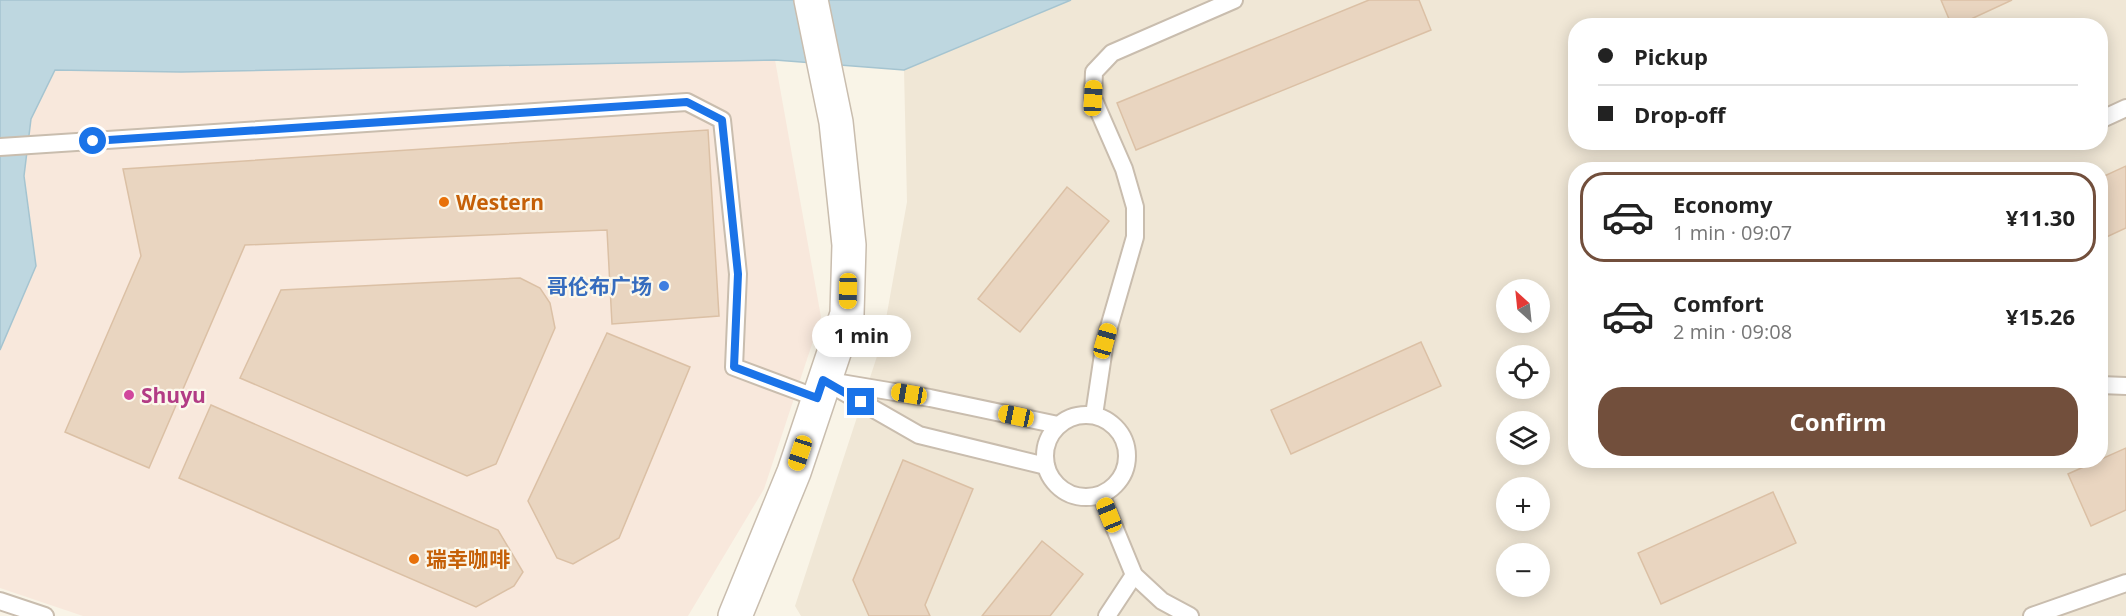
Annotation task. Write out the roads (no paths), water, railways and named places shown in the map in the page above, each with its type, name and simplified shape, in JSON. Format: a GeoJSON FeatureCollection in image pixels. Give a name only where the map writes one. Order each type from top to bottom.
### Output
{"type":"FeatureCollection","features":[{"type":"Feature","properties":{"kind":"street"},"geometry":{"type":"LineString","coordinates":[[735,616],[794,472],[820,389],[848,314],[849,245],[836,122],[811,0]]}},
{"type":"Feature","properties":{"kind":"lane"},"geometry":{"type":"LineString","coordinates":[[1094,415],[1105,341],[1135,237],[1135,207],[1126,178],[1093,98],[1094,72],[1112,53],[1234,0]]}},
{"type":"Feature","properties":{"kind":"lane"},"geometry":{"type":"LineString","coordinates":[[0,147],[687,102],[722,120],[738,274],[734,367],[820,389],[930,398],[1058,425]]}},
{"type":"Feature","properties":{"kind":"lane"},"geometry":{"type":"LineString","coordinates":[[2108,116],[2126,108]]}},
{"type":"Feature","properties":{"kind":"lane"},"geometry":{"type":"LineString","coordinates":[[2108,385],[2126,386]]}},
{"type":"Feature","properties":{"kind":"lane"},"geometry":{"type":"LineString","coordinates":[[820,389],[919,435],[1046,466]]}},
{"type":"Feature","properties":{"kind":"lane"},"geometry":{"type":"LineString","coordinates":[[1094,415],[1113,424],[1125,442],[1127,463],[1118,482],[1101,495],[1077,496],[1058,486],[1046,466],[1047,444],[1058,425],[1075,416],[1094,415]]}},
{"type":"Feature","properties":{"kind":"lane"},"geometry":{"type":"LineString","coordinates":[[1101,495],[1134,575],[1162,601],[1190,616]]}},
{"type":"Feature","properties":{"kind":"lane"},"geometry":{"type":"LineString","coordinates":[[1107,616],[1134,575]]}},
{"type":"Feature","properties":{"kind":"lane"},"geometry":{"type":"LineString","coordinates":[[2032,616],[2126,583]]}},
{"type":"Feature","properties":{"kind":"lane"},"geometry":{"type":"LineString","coordinates":[[0,601],[37,613]]}},
{"type":"Feature","properties":{"kind":"water"},"geometry":{"type":"Polygon","coordinates":[[[0,0],[1071,0],[904,70],[775,60],[181,72],[55,70],[31,119],[24,176],[36,266],[0,350],[0,0]]]}},
{"type":"Feature","properties":{"kind":"place","name":"Western"},"geometry":{"type":"Point","coordinates":[444,202]}},
{"type":"Feature","properties":{"kind":"place","name":"哥伦布广场"},"geometry":{"type":"Point","coordinates":[664,286]}},
{"type":"Feature","properties":{"kind":"place","name":"Shuyu"},"geometry":{"type":"Point","coordinates":[129,395]}},
{"type":"Feature","properties":{"kind":"place","name":"瑞幸咖啡"},"geometry":{"type":"Point","coordinates":[414,559]}}]}
